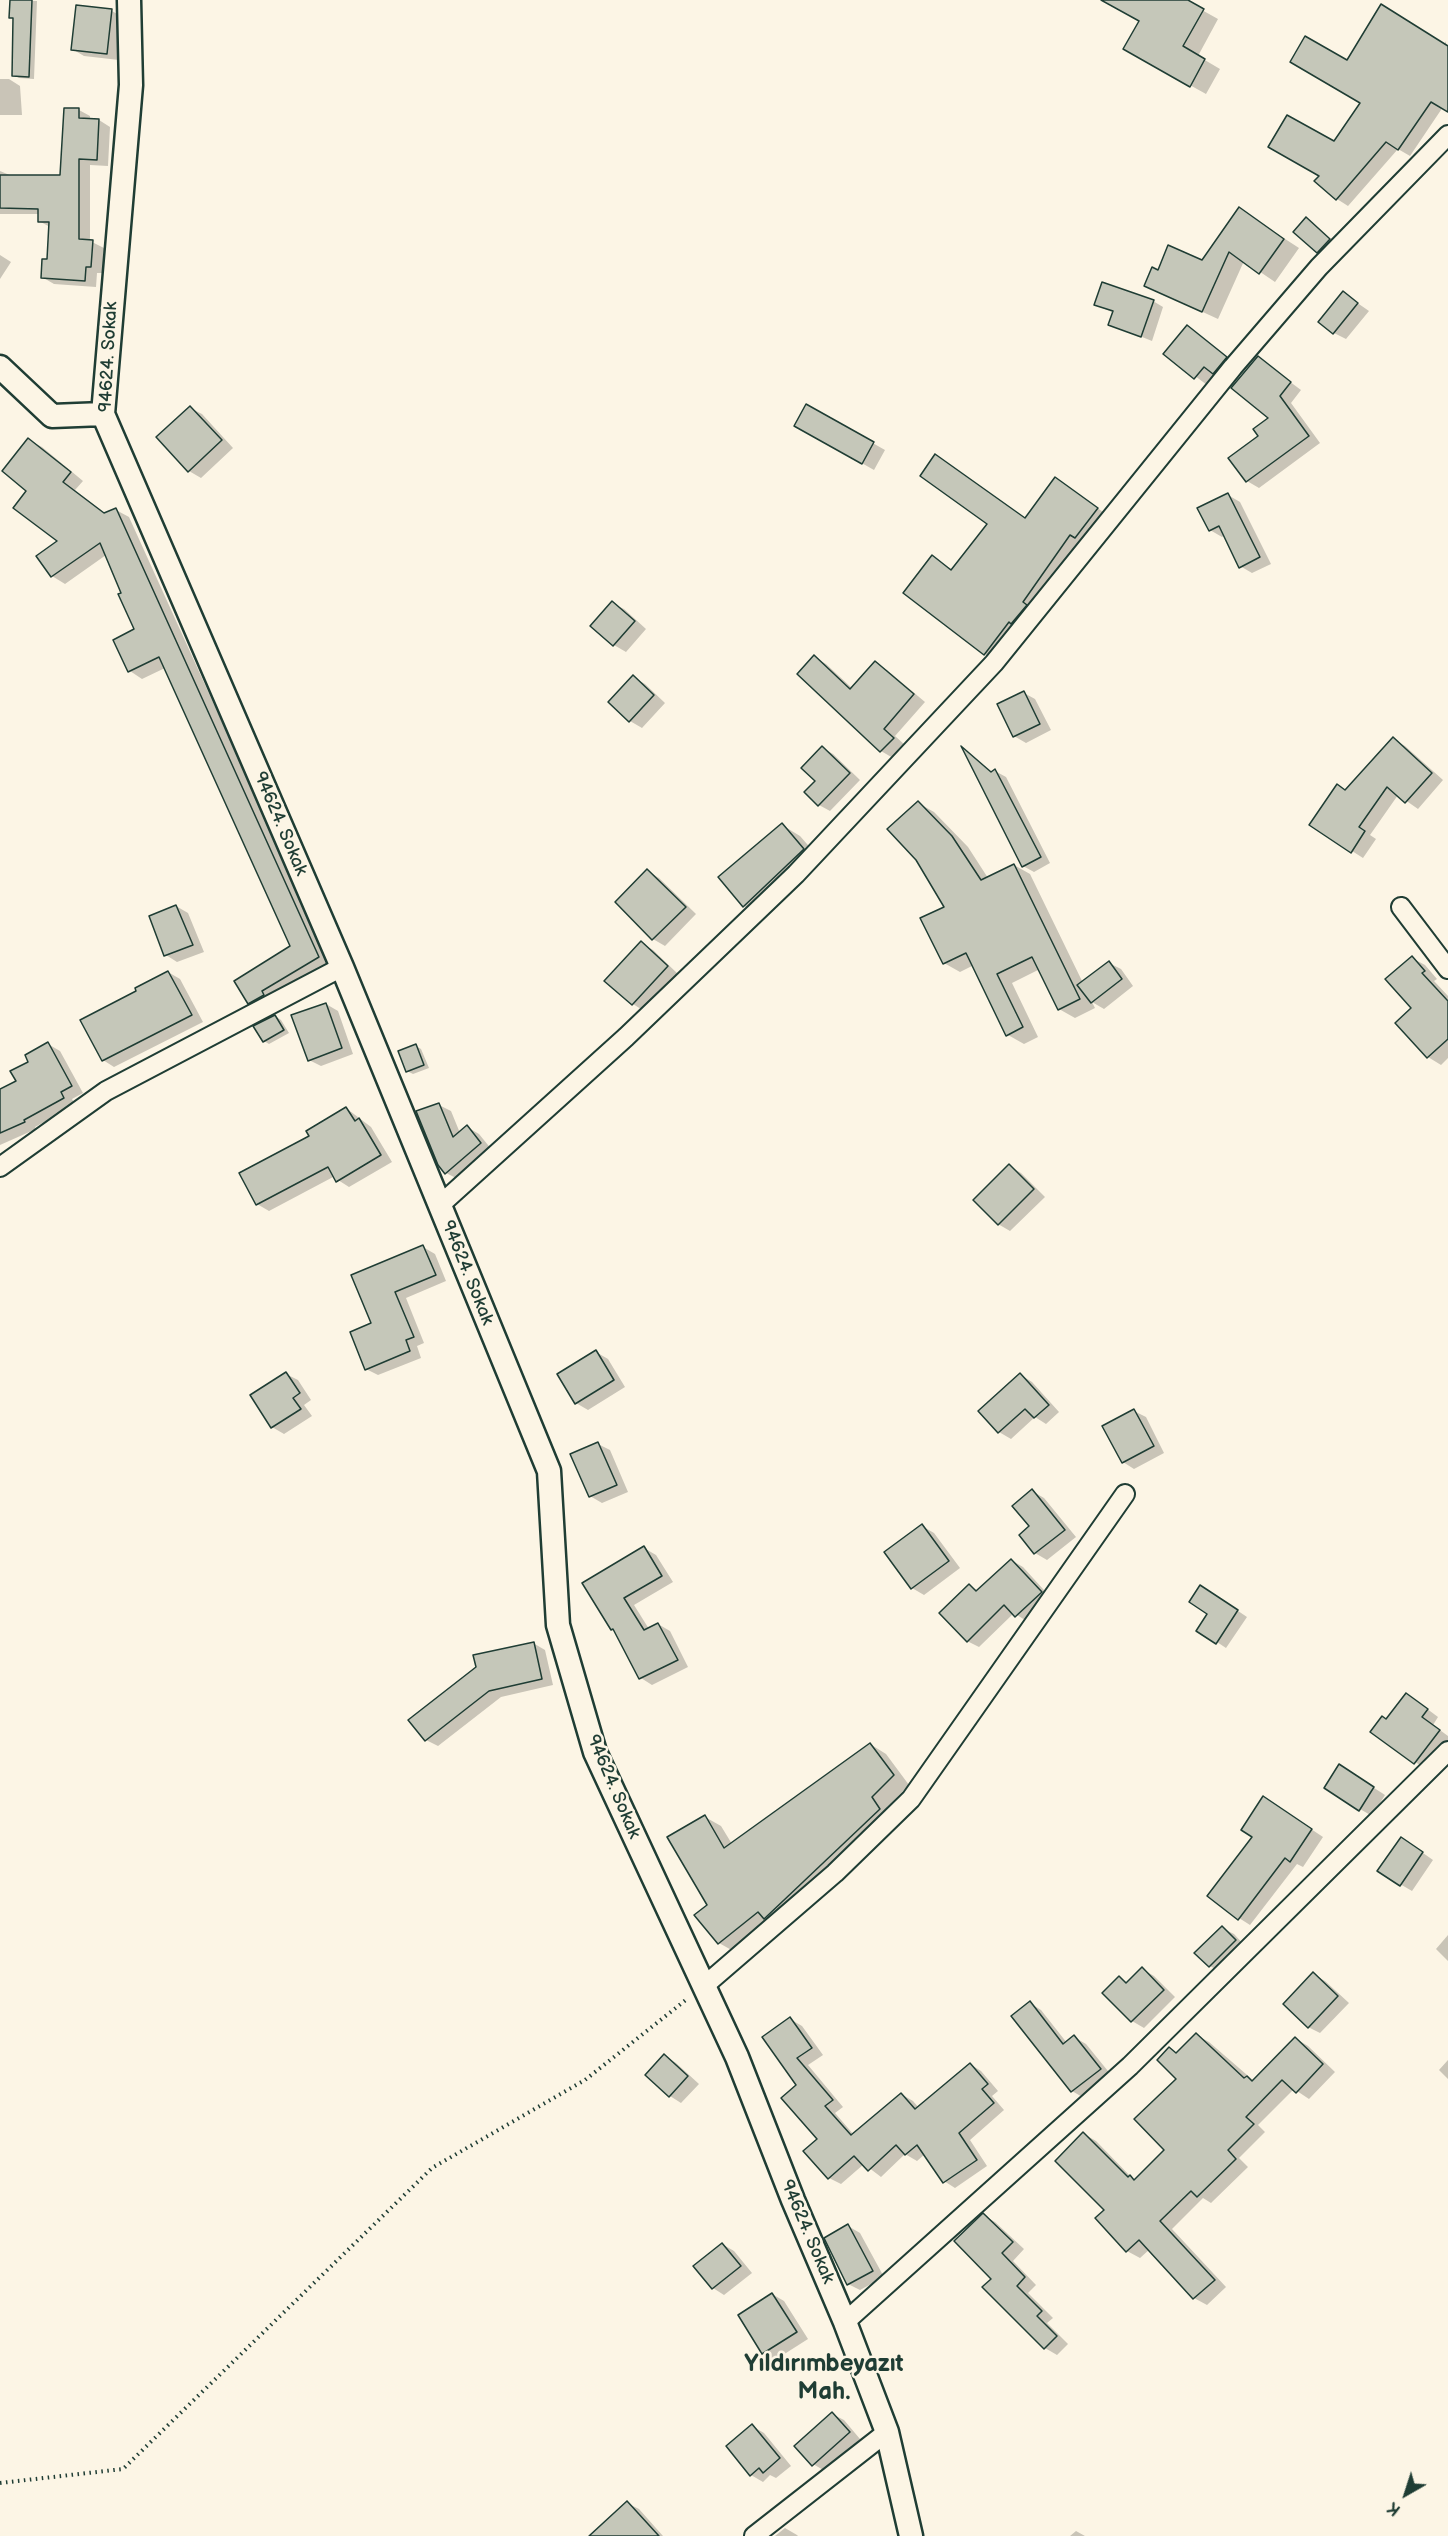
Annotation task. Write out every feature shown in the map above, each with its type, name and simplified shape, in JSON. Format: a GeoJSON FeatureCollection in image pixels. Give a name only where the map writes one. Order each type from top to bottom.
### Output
{"type":"FeatureCollection","features":[{"type":"Feature","properties":{"kind":"street","name":"94624. Sokak"},"geometry":{"type":"LineString","coordinates":[[129,0],[131,85],[103,414],[342,967],[549,1471],[558,1625],[595,1752],[737,2057],[793,2200],[845,2322],[887,2432],[911,2536]]}},
{"type":"Feature","properties":{"kind":"street"},"geometry":{"type":"LineString","coordinates":[[440,1205],[626,1037],[796,874],[994,663],[1233,367],[1319,267],[1448,135]]}},
{"type":"Feature","properties":{"kind":"street"},"geometry":{"type":"LineString","coordinates":[[0,366],[52,416],[103,414]]}},
{"type":"Feature","properties":{"kind":"street"},"geometry":{"type":"LineString","coordinates":[[1401,908],[1448,969]]}},
{"type":"Feature","properties":{"kind":"street"},"geometry":{"type":"LineString","coordinates":[[0,1167],[106,1091],[342,967]]}},
{"type":"Feature","properties":{"kind":"street"},"geometry":{"type":"LineString","coordinates":[[704,1986],[835,1873],[911,1799],[1125,1494]]}},
{"type":"Feature","properties":{"kind":"street"},"geometry":{"type":"LineString","coordinates":[[845,2322],[1130,2066],[1448,1751]]}},
{"type":"Feature","properties":{"kind":"street"},"geometry":{"type":"LineString","coordinates":[[754,2536],[887,2432]]}},
{"type":"Feature","properties":{"kind":"path"},"geometry":{"type":"LineString","coordinates":[[0,2483],[123,2469],[432,2168],[585,2080],[704,1986]]}},
{"type":"Feature","properties":{"kind":"building"},"geometry":{"type":"Polygon","coordinates":[[[10,0],[32,0],[29,77],[12,76],[13,18],[9,18],[10,0]]]}},
{"type":"Feature","properties":{"kind":"building"},"geometry":{"type":"Polygon","coordinates":[[[1101,0],[1188,0],[1204,9],[1183,46],[1205,59],[1190,87],[1123,49],[1139,21],[1101,0]]]}},
{"type":"Feature","properties":{"kind":"building"},"geometry":{"type":"Polygon","coordinates":[[[1381,4],[1448,46],[1448,112],[1431,102],[1398,150],[1386,142],[1336,200],[1314,181],[1319,176],[1268,147],[1287,115],[1334,141],[1360,103],[1290,62],[1305,36],[1347,60],[1381,4]]]}},
{"type":"Feature","properties":{"kind":"building"},"geometry":{"type":"Polygon","coordinates":[[[76,5],[112,9],[107,54],[71,50],[76,5]]]}},
{"type":"Feature","properties":{"kind":"building"},"geometry":{"type":"Polygon","coordinates":[[[64,108],[79,108],[79,118],[99,119],[97,160],[79,159],[79,239],[93,240],[91,267],[86,267],[85,281],[41,278],[42,259],[47,259],[49,222],[38,222],[38,209],[0,208],[0,175],[60,175],[64,108]]]}},
{"type":"Feature","properties":{"kind":"building"},"geometry":{"type":"Polygon","coordinates":[[[1239,207],[1284,239],[1259,274],[1229,252],[1202,312],[1144,286],[1152,267],[1158,270],[1168,245],[1202,260],[1239,207]]]}},
{"type":"Feature","properties":{"kind":"building"},"geometry":{"type":"Polygon","coordinates":[[[1306,217],[1330,239],[1317,253],[1293,232],[1306,217]]]}},
{"type":"Feature","properties":{"kind":"building"},"geometry":{"type":"Polygon","coordinates":[[[1102,282],[1154,300],[1141,337],[1108,325],[1113,311],[1094,305],[1102,282]]]}},
{"type":"Feature","properties":{"kind":"building"},"geometry":{"type":"Polygon","coordinates":[[[1343,291],[1358,303],[1333,334],[1318,322],[1343,291]]]}},
{"type":"Feature","properties":{"kind":"building"},"geometry":{"type":"Polygon","coordinates":[[[1187,325],[1227,357],[1213,374],[1204,367],[1194,379],[1163,354],[1187,325]]]}},
{"type":"Feature","properties":{"kind":"building"},"geometry":{"type":"Polygon","coordinates":[[[1258,356],[1291,382],[1280,396],[1309,436],[1246,482],[1228,458],[1258,436],[1253,429],[1268,418],[1231,388],[1258,356]]]}},
{"type":"Feature","properties":{"kind":"building"},"geometry":{"type":"Polygon","coordinates":[[[806,404],[874,442],[862,464],[794,426],[806,404]]]}},
{"type":"Feature","properties":{"kind":"building"},"geometry":{"type":"Polygon","coordinates":[[[190,406],[222,440],[188,472],[156,437],[190,406]]]}},
{"type":"Feature","properties":{"kind":"building"},"geometry":{"type":"Polygon","coordinates":[[[28,438],[71,472],[63,482],[104,513],[116,508],[319,957],[262,991],[264,995],[248,1004],[234,981],[290,946],[159,657],[128,672],[113,640],[134,629],[118,594],[121,593],[100,543],[51,577],[36,556],[57,541],[13,508],[26,491],[2,471],[28,438]]]}},
{"type":"Feature","properties":{"kind":"building"},"geometry":{"type":"Polygon","coordinates":[[[935,454],[1025,518],[1055,477],[1098,508],[1075,538],[1070,535],[1023,602],[1027,605],[1011,624],[1009,622],[984,655],[903,593],[932,555],[951,570],[987,524],[920,476],[935,454]]]}},
{"type":"Feature","properties":{"kind":"building"},"geometry":{"type":"Polygon","coordinates":[[[1228,493],[1260,557],[1239,568],[1219,526],[1209,531],[1197,508],[1228,493]]]}},
{"type":"Feature","properties":{"kind":"building"},"geometry":{"type":"Polygon","coordinates":[[[612,601],[635,621],[613,646],[590,626],[612,601]]]}},
{"type":"Feature","properties":{"kind":"building"},"geometry":{"type":"Polygon","coordinates":[[[814,655],[850,689],[875,661],[914,694],[884,729],[894,738],[880,752],[797,674],[814,655]]]}},
{"type":"Feature","properties":{"kind":"building"},"geometry":{"type":"Polygon","coordinates":[[[633,675],[654,695],[629,722],[608,702],[633,675]]]}},
{"type":"Feature","properties":{"kind":"building"},"geometry":{"type":"Polygon","coordinates":[[[1024,691],[1040,724],[1013,737],[997,704],[1024,691]]]}},
{"type":"Feature","properties":{"kind":"building"},"geometry":{"type":"Polygon","coordinates":[[[1393,737],[1432,773],[1405,803],[1387,787],[1359,827],[1365,831],[1351,853],[1309,825],[1337,784],[1345,790],[1393,737]]]}},
{"type":"Feature","properties":{"kind":"building"},"geometry":{"type":"Polygon","coordinates":[[[822,746],[850,773],[818,806],[804,792],[815,781],[801,768],[822,746]]]}},
{"type":"Feature","properties":{"kind":"building"},"geometry":{"type":"Polygon","coordinates":[[[961,746],[991,772],[995,769],[1041,857],[1022,867],[961,746]]]}},
{"type":"Feature","properties":{"kind":"building"},"geometry":{"type":"Polygon","coordinates":[[[918,801],[952,836],[981,880],[1014,864],[1080,999],[1058,1010],[1032,957],[997,974],[1023,1027],[1006,1036],[966,953],[943,964],[920,918],[944,907],[916,860],[887,829],[918,801]]]}},
{"type":"Feature","properties":{"kind":"building"},"geometry":{"type":"Polygon","coordinates":[[[782,823],[804,849],[743,907],[718,877],[782,823]]]}},
{"type":"Feature","properties":{"kind":"building"},"geometry":{"type":"Polygon","coordinates":[[[647,869],[686,907],[652,940],[615,902],[647,869]]]}},
{"type":"Feature","properties":{"kind":"building"},"geometry":{"type":"Polygon","coordinates":[[[176,905],[193,945],[164,956],[149,916],[176,905]]]}},
{"type":"Feature","properties":{"kind":"building"},"geometry":{"type":"Polygon","coordinates":[[[641,941],[668,966],[632,1005],[604,981],[641,941]]]}},
{"type":"Feature","properties":{"kind":"building"},"geometry":{"type":"Polygon","coordinates":[[[1412,956],[1425,971],[1422,973],[1448,1001],[1448,1039],[1427,1058],[1395,1023],[1411,1008],[1385,979],[1412,956]]]}},
{"type":"Feature","properties":{"kind":"building"},"geometry":{"type":"Polygon","coordinates":[[[1109,961],[1122,979],[1091,1003],[1077,985],[1109,961]]]}},
{"type":"Feature","properties":{"kind":"building"},"geometry":{"type":"Polygon","coordinates":[[[168,971],[192,1015],[102,1061],[80,1020],[136,991],[135,988],[168,971]]]}},
{"type":"Feature","properties":{"kind":"building"},"geometry":{"type":"Polygon","coordinates":[[[326,1003],[342,1048],[308,1061],[291,1015],[326,1003]]]}},
{"type":"Feature","properties":{"kind":"building"},"geometry":{"type":"Polygon","coordinates":[[[275,1015],[284,1030],[263,1042],[253,1026],[275,1015]]]}},
{"type":"Feature","properties":{"kind":"building"},"geometry":{"type":"Polygon","coordinates":[[[48,1042],[72,1086],[61,1092],[64,1098],[24,1120],[25,1122],[0,1133],[0,1089],[16,1081],[10,1071],[28,1062],[25,1055],[48,1042]]]}},
{"type":"Feature","properties":{"kind":"building"},"geometry":{"type":"Polygon","coordinates":[[[416,1044],[424,1065],[406,1072],[398,1051],[416,1044]]]}},
{"type":"Feature","properties":{"kind":"building"},"geometry":{"type":"Polygon","coordinates":[[[439,1103],[453,1137],[467,1125],[481,1143],[445,1174],[438,1165],[416,1111],[439,1103]]]}},
{"type":"Feature","properties":{"kind":"building"},"geometry":{"type":"Polygon","coordinates":[[[346,1107],[355,1121],[359,1118],[381,1155],[336,1182],[328,1167],[256,1205],[239,1173],[309,1136],[306,1131],[346,1107]]]}},
{"type":"Feature","properties":{"kind":"building"},"geometry":{"type":"Polygon","coordinates":[[[1009,1164],[1034,1189],[998,1225],[973,1200],[1009,1164]]]}},
{"type":"Feature","properties":{"kind":"building"},"geometry":{"type":"Polygon","coordinates":[[[423,1245],[436,1275],[395,1292],[414,1337],[406,1340],[410,1351],[365,1370],[350,1332],[371,1323],[351,1275],[423,1245]]]}},
{"type":"Feature","properties":{"kind":"building"},"geometry":{"type":"Polygon","coordinates":[[[596,1350],[614,1380],[575,1404],[557,1374],[596,1350]]]}},
{"type":"Feature","properties":{"kind":"building"},"geometry":{"type":"Polygon","coordinates":[[[286,1372],[300,1393],[293,1398],[301,1409],[271,1428],[250,1395],[286,1372]]]}},
{"type":"Feature","properties":{"kind":"building"},"geometry":{"type":"Polygon","coordinates":[[[1020,1373],[1049,1405],[1034,1418],[1025,1409],[998,1433],[978,1411],[1020,1373]]]}},
{"type":"Feature","properties":{"kind":"building"},"geometry":{"type":"Polygon","coordinates":[[[1134,1409],[1154,1446],[1122,1463],[1102,1426],[1134,1409]]]}},
{"type":"Feature","properties":{"kind":"building"},"geometry":{"type":"Polygon","coordinates":[[[598,1442],[617,1485],[589,1497],[570,1454],[598,1442]]]}},
{"type":"Feature","properties":{"kind":"building"},"geometry":{"type":"Polygon","coordinates":[[[1032,1489],[1065,1530],[1034,1554],[1019,1535],[1029,1526],[1012,1506],[1032,1489]]]}},
{"type":"Feature","properties":{"kind":"building"},"geometry":{"type":"Polygon","coordinates":[[[922,1524],[949,1561],[911,1589],[884,1552],[922,1524]]]}},
{"type":"Feature","properties":{"kind":"building"},"geometry":{"type":"Polygon","coordinates":[[[644,1546],[662,1576],[624,1598],[644,1630],[658,1623],[678,1660],[639,1679],[613,1629],[611,1630],[582,1583],[644,1546]]]}},
{"type":"Feature","properties":{"kind":"building"},"geometry":{"type":"Polygon","coordinates":[[[1011,1559],[1042,1592],[1015,1617],[1004,1605],[967,1642],[939,1613],[969,1584],[976,1591],[1011,1559]]]}},
{"type":"Feature","properties":{"kind":"building"},"geometry":{"type":"Polygon","coordinates":[[[1200,1585],[1238,1610],[1216,1644],[1196,1631],[1207,1614],[1189,1602],[1200,1585]]]}},
{"type":"Feature","properties":{"kind":"building"},"geometry":{"type":"Polygon","coordinates":[[[534,1642],[542,1679],[489,1691],[425,1741],[408,1720],[476,1667],[473,1655],[534,1642]]]}},
{"type":"Feature","properties":{"kind":"building"},"geometry":{"type":"Polygon","coordinates":[[[1406,1693],[1428,1709],[1422,1717],[1440,1730],[1414,1764],[1370,1732],[1382,1716],[1386,1719],[1406,1693]]]}},
{"type":"Feature","properties":{"kind":"building"},"geometry":{"type":"Polygon","coordinates":[[[870,1743],[894,1775],[872,1797],[880,1809],[764,1919],[758,1912],[718,1944],[694,1915],[707,1905],[667,1837],[705,1815],[724,1848],[870,1743]]]}},
{"type":"Feature","properties":{"kind":"building"},"geometry":{"type":"Polygon","coordinates":[[[1339,1764],[1374,1787],[1359,1811],[1324,1788],[1339,1764]]]}},
{"type":"Feature","properties":{"kind":"building"},"geometry":{"type":"Polygon","coordinates":[[[1263,1796],[1312,1829],[1290,1862],[1285,1858],[1238,1920],[1207,1896],[1252,1837],[1241,1830],[1263,1796]]]}},
{"type":"Feature","properties":{"kind":"building"},"geometry":{"type":"Polygon","coordinates":[[[1401,1837],[1423,1852],[1400,1886],[1377,1871],[1401,1837]]]}},
{"type":"Feature","properties":{"kind":"building"},"geometry":{"type":"Polygon","coordinates":[[[1222,1926],[1236,1940],[1209,1967],[1194,1953],[1222,1926]]]}},
{"type":"Feature","properties":{"kind":"building"},"geometry":{"type":"Polygon","coordinates":[[[1142,1967],[1164,1990],[1131,2022],[1102,1993],[1119,1976],[1126,1983],[1142,1967]]]}},
{"type":"Feature","properties":{"kind":"building"},"geometry":{"type":"Polygon","coordinates":[[[1313,1972],[1338,1996],[1308,2028],[1283,2004],[1313,1972]]]}},
{"type":"Feature","properties":{"kind":"building"},"geometry":{"type":"Polygon","coordinates":[[[1030,2001],[1063,2044],[1074,2035],[1101,2069],[1071,2092],[1011,2016],[1030,2001]]]}},
{"type":"Feature","properties":{"kind":"building"},"geometry":{"type":"Polygon","coordinates":[[[790,2017],[812,2048],[797,2058],[833,2100],[825,2106],[851,2135],[901,2093],[915,2109],[970,2063],[988,2084],[982,2089],[994,2103],[959,2133],[977,2160],[943,2183],[917,2145],[905,2155],[896,2145],[868,2171],[854,2156],[828,2179],[803,2151],[817,2139],[781,2098],[796,2085],[762,2037],[790,2017]]]}},
{"type":"Feature","properties":{"kind":"building"},"geometry":{"type":"Polygon","coordinates":[[[1196,2033],[1244,2078],[1247,2076],[1252,2081],[1295,2037],[1323,2064],[1296,2093],[1282,2080],[1246,2117],[1254,2124],[1228,2150],[1236,2159],[1197,2197],[1191,2191],[1160,2221],[1215,2280],[1193,2299],[1139,2240],[1126,2252],[1095,2218],[1104,2210],[1055,2161],[1083,2132],[1128,2177],[1130,2175],[1134,2180],[1164,2150],[1134,2119],[1176,2079],[1157,2060],[1169,2047],[1176,2053],[1196,2033]]]}},
{"type":"Feature","properties":{"kind":"building"},"geometry":{"type":"Polygon","coordinates":[[[664,2054],[688,2076],[669,2097],[645,2075],[664,2054]]]}},
{"type":"Feature","properties":{"kind":"building"},"geometry":{"type":"Polygon","coordinates":[[[983,2213],[1013,2242],[1002,2253],[1025,2277],[1017,2286],[1042,2311],[1037,2316],[1057,2336],[1044,2349],[982,2287],[991,2279],[954,2241],[983,2213]]]}},
{"type":"Feature","properties":{"kind":"building"},"geometry":{"type":"Polygon","coordinates":[[[848,2224],[873,2271],[847,2285],[824,2238],[848,2224]]]}},
{"type":"Feature","properties":{"kind":"building"},"geometry":{"type":"Polygon","coordinates":[[[722,2243],[741,2266],[712,2289],[693,2266],[722,2243]]]}},
{"type":"Feature","properties":{"kind":"building"},"geometry":{"type":"Polygon","coordinates":[[[772,2293],[797,2332],[762,2354],[738,2315],[772,2293]]]}},
{"type":"Feature","properties":{"kind":"building"},"geometry":{"type":"Polygon","coordinates":[[[832,2412],[850,2432],[812,2466],[794,2446],[832,2412]]]}},
{"type":"Feature","properties":{"kind":"building"},"geometry":{"type":"Polygon","coordinates":[[[752,2424],[780,2458],[763,2473],[759,2468],[750,2476],[726,2446],[752,2424]]]}},
{"type":"Feature","properties":{"kind":"building"},"geometry":{"type":"Polygon","coordinates":[[[627,2501],[659,2536],[589,2536],[627,2501]]]}},
{"type":"Feature","properties":{"kind":"district","name":"Yıldırımbeyazıt Mah."},"geometry":{"type":"Point","coordinates":[824,2379]}}]}
